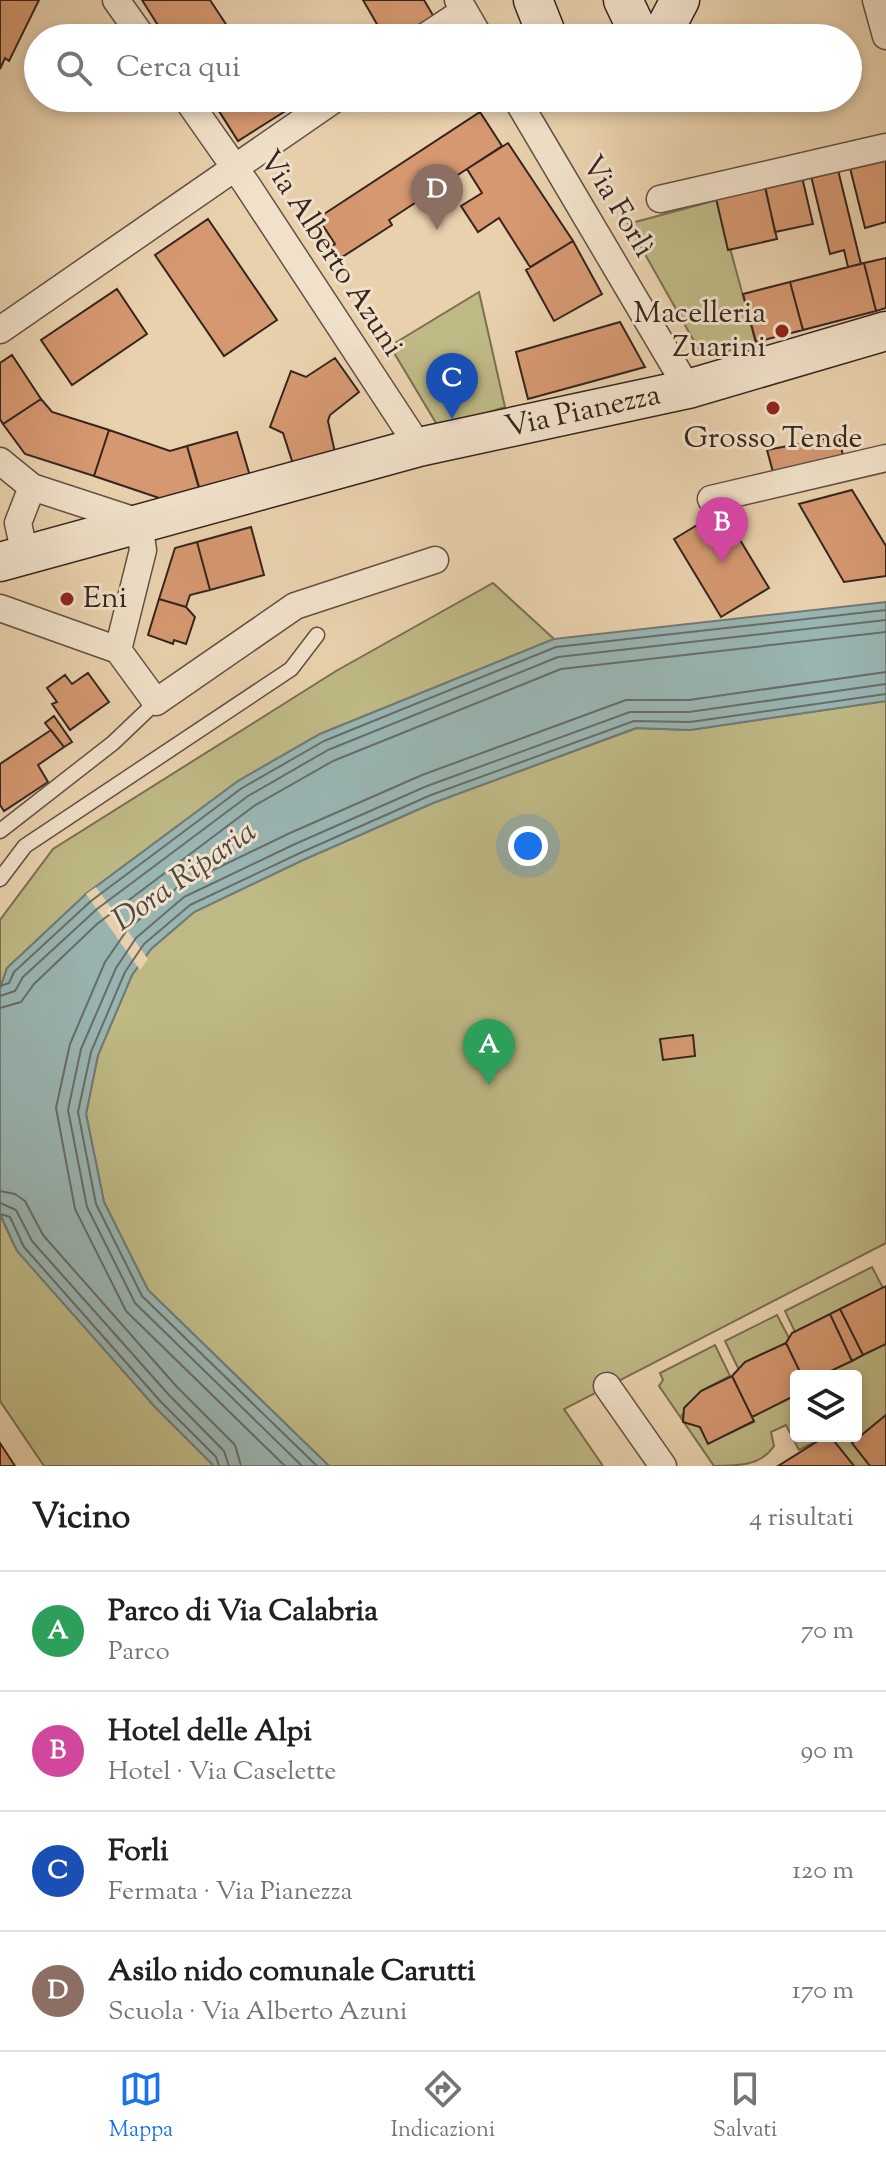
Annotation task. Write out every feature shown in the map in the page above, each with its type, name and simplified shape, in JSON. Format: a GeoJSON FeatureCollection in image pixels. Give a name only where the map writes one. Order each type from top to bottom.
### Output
{"type":"FeatureCollection","features":[{"type":"Feature","properties":{"kind":"street"},"geometry":{"type":"LineString","coordinates":[[116,0],[133,24]]}},
{"type":"Feature","properties":{"kind":"street"},"geometry":{"type":"LineString","coordinates":[[533,0],[542,24]]}},
{"type":"Feature","properties":{"kind":"street"},"geometry":{"type":"LineString","coordinates":[[623,0],[634,24]]}},
{"type":"Feature","properties":{"kind":"street"},"geometry":{"type":"LineString","coordinates":[[667,24],[680,0]]}},
{"type":"Feature","properties":{"kind":"street"},"geometry":{"type":"LineString","coordinates":[[876,0],[886,36]]}},
{"type":"Feature","properties":{"kind":"street"},"geometry":{"type":"LineString","coordinates":[[439,24],[461,5],[472,24]]}},
{"type":"Feature","properties":{"kind":"street","name":"Via Alberto Azuni"},"geometry":{"type":"LineString","coordinates":[[196,112],[419,447]]}},
{"type":"Feature","properties":{"kind":"street"},"geometry":{"type":"LineString","coordinates":[[0,330],[316,112]]}},
{"type":"Feature","properties":{"kind":"street","name":"Via Forlì"},"geometry":{"type":"LineString","coordinates":[[524,112],[688,389]]}},
{"type":"Feature","properties":{"kind":"street"},"geometry":{"type":"LineString","coordinates":[[660,199],[886,147]]}},
{"type":"Feature","properties":{"kind":"street","name":"Via Pianezza"},"geometry":{"type":"LineString","coordinates":[[12,558],[419,447],[688,389],[886,331]]}},
{"type":"Feature","properties":{"kind":"street"},"geometry":{"type":"LineString","coordinates":[[711,499],[886,458]]}},
{"type":"Feature","properties":{"kind":"street"},"geometry":{"type":"LineString","coordinates":[[0,461],[32,487],[139,522],[143,550],[118,650]]}},
{"type":"Feature","properties":{"kind":"street"},"geometry":{"type":"LineString","coordinates":[[12,558],[18,523],[32,487]]}},
{"type":"Feature","properties":{"kind":"street"},"geometry":{"type":"LineString","coordinates":[[0,608],[118,650],[156,702],[295,606],[435,560]]}},
{"type":"Feature","properties":{"kind":"street"},"geometry":{"type":"LineString","coordinates":[[607,1386],[663,1466]]}},
{"type":"Feature","properties":{"kind":"lane"},"geometry":{"type":"LineString","coordinates":[[0,879],[25,846],[291,669],[317,635]]}},
{"type":"Feature","properties":{"kind":"lane"},"geometry":{"type":"LineString","coordinates":[[0,831],[113,743],[156,702]]}},
{"type":"Feature","properties":{"kind":"shaded area"},"geometry":{"type":"Polygon","coordinates":[[[717,200],[756,344],[703,357],[628,224],[717,200]]]}},
{"type":"Feature","properties":{"kind":"shaded area"},"geometry":{"type":"Polygon","coordinates":[[[479,292],[505,407],[439,428],[390,346],[479,292]]]}},
{"type":"Feature","properties":{"kind":"shaded area"},"geometry":{"type":"Polygon","coordinates":[[[493,583],[554,639],[320,734],[238,781],[86,894],[7,968],[0,989],[0,920],[53,849],[336,671],[493,583]]]}},
{"type":"Feature","properties":{"kind":"shaded area"},"geometry":{"type":"Polygon","coordinates":[[[886,701],[886,1243],[564,1409],[603,1466],[329,1466],[148,1290],[104,1202],[86,1114],[98,1055],[132,975],[151,949],[194,912],[433,803],[637,728],[690,730],[886,701]]]}},
{"type":"Feature","properties":{"kind":"shaded area"},"geometry":{"type":"Polygon","coordinates":[[[0,1214],[14,1245],[155,1407],[214,1466],[44,1466],[0,1401],[0,1214]]]}},
{"type":"Feature","properties":{"kind":"shaded area"},"geometry":{"type":"Polygon","coordinates":[[[872,1267],[883,1288],[795,1332],[785,1311],[872,1267]]]}},
{"type":"Feature","properties":{"kind":"shaded area"},"geometry":{"type":"Polygon","coordinates":[[[777,1315],[789,1338],[786,1343],[745,1362],[739,1370],[725,1341],[777,1315]]]}},
{"type":"Feature","properties":{"kind":"shaded area"},"geometry":{"type":"Polygon","coordinates":[[[886,1344],[886,1415],[862,1435],[862,1370],[832,1370],[886,1344]]]}},
{"type":"Feature","properties":{"kind":"shaded area"},"geometry":{"type":"Polygon","coordinates":[[[715,1345],[730,1376],[701,1391],[682,1415],[684,1422],[700,1427],[708,1443],[754,1422],[752,1417],[790,1398],[790,1433],[786,1425],[771,1432],[774,1446],[762,1458],[740,1465],[714,1466],[659,1386],[663,1380],[660,1373],[715,1345]]]}},
{"type":"Feature","properties":{"kind":"shaded area"},"geometry":{"type":"Polygon","coordinates":[[[795,1442],[814,1442],[799,1450],[795,1442]]]}},
{"type":"Feature","properties":{"kind":"shaded area"},"geometry":{"type":"Polygon","coordinates":[[[835,1442],[853,1442],[870,1466],[854,1466],[835,1442]]]}},
{"type":"Feature","properties":{"kind":"water","name":"Dora Riparia"},"geometry":{"type":"Polygon","coordinates":[[[886,602],[886,701],[690,730],[636,728],[433,803],[303,860],[194,912],[151,949],[132,975],[98,1055],[86,1114],[104,1202],[148,1290],[329,1466],[214,1466],[155,1407],[17,1251],[0,1214],[0,989],[7,968],[86,894],[238,781],[320,734],[554,639],[886,602]]]}},
{"type":"Feature","properties":{"kind":"pier"},"geometry":{"type":"Polygon","coordinates":[[[96,887],[148,959],[140,970],[86,894],[96,887]]]}},
{"type":"Feature","properties":{"kind":"building"},"geometry":{"type":"Polygon","coordinates":[[[0,0],[39,0],[27,24],[24,24],[24,30],[9,61],[5,58],[0,69],[0,0]]]}},
{"type":"Feature","properties":{"kind":"building"},"geometry":{"type":"Polygon","coordinates":[[[142,0],[210,0],[226,24],[157,24],[142,0]]]}},
{"type":"Feature","properties":{"kind":"building"},"geometry":{"type":"Polygon","coordinates":[[[363,0],[424,0],[434,17],[421,24],[377,24],[363,0]]]}},
{"type":"Feature","properties":{"kind":"building"},"geometry":{"type":"Polygon","coordinates":[[[220,112],[284,112],[238,141],[220,112]]]}},
{"type":"Feature","properties":{"kind":"building"},"geometry":{"type":"Polygon","coordinates":[[[480,112],[502,146],[389,220],[392,225],[336,261],[328,249],[335,244],[318,218],[480,112]]]}},
{"type":"Feature","properties":{"kind":"building"},"geometry":{"type":"Polygon","coordinates":[[[508,143],[573,241],[530,267],[499,218],[478,232],[461,206],[482,193],[467,169],[508,143]]]}},
{"type":"Feature","properties":{"kind":"building"},"geometry":{"type":"Polygon","coordinates":[[[886,159],[886,222],[865,228],[850,168],[886,159]]]}},
{"type":"Feature","properties":{"kind":"building"},"geometry":{"type":"Polygon","coordinates":[[[838,170],[861,264],[848,267],[844,250],[830,254],[811,176],[838,170]]]}},
{"type":"Feature","properties":{"kind":"building"},"geometry":{"type":"Polygon","coordinates":[[[802,177],[813,224],[775,232],[765,186],[802,177]]]}},
{"type":"Feature","properties":{"kind":"building"},"geometry":{"type":"Polygon","coordinates":[[[764,183],[777,239],[728,250],[715,194],[764,183]]]}},
{"type":"Feature","properties":{"kind":"building"},"geometry":{"type":"Polygon","coordinates":[[[208,219],[277,320],[224,356],[155,255],[208,219]]]}},
{"type":"Feature","properties":{"kind":"building"},"geometry":{"type":"Polygon","coordinates":[[[573,241],[602,294],[554,321],[526,270],[573,241]]]}},
{"type":"Feature","properties":{"kind":"building"},"geometry":{"type":"Polygon","coordinates":[[[886,258],[886,308],[876,311],[864,263],[886,258]]]}},
{"type":"Feature","properties":{"kind":"building"},"geometry":{"type":"Polygon","coordinates":[[[864,263],[876,311],[803,330],[790,282],[864,263]]]}},
{"type":"Feature","properties":{"kind":"building"},"geometry":{"type":"Polygon","coordinates":[[[790,282],[803,330],[756,342],[743,294],[790,282]]]}},
{"type":"Feature","properties":{"kind":"building"},"geometry":{"type":"Polygon","coordinates":[[[117,289],[147,334],[72,385],[41,340],[117,289]]]}},
{"type":"Feature","properties":{"kind":"building"},"geometry":{"type":"Polygon","coordinates":[[[620,322],[645,367],[528,399],[516,352],[620,322]]]}},
{"type":"Feature","properties":{"kind":"building"},"geometry":{"type":"Polygon","coordinates":[[[12,355],[41,399],[3,424],[0,419],[0,363],[12,355]]]}},
{"type":"Feature","properties":{"kind":"building"},"geometry":{"type":"Polygon","coordinates":[[[335,358],[359,392],[330,415],[328,421],[336,457],[294,467],[283,433],[270,427],[291,371],[306,377],[335,358]]]}},
{"type":"Feature","properties":{"kind":"building"},"geometry":{"type":"Polygon","coordinates":[[[41,399],[52,412],[109,430],[94,476],[25,454],[3,424],[41,399]]]}},
{"type":"Feature","properties":{"kind":"building"},"geometry":{"type":"Polygon","coordinates":[[[109,430],[170,451],[187,446],[200,492],[165,500],[94,476],[109,430]]]}},
{"type":"Feature","properties":{"kind":"building"},"geometry":{"type":"Polygon","coordinates":[[[237,432],[250,476],[200,490],[187,446],[237,432]]]}},
{"type":"Feature","properties":{"kind":"building"},"geometry":{"type":"Polygon","coordinates":[[[839,436],[843,456],[773,472],[767,450],[839,436]]]}},
{"type":"Feature","properties":{"kind":"building"},"geometry":{"type":"Polygon","coordinates":[[[852,490],[886,546],[886,576],[844,582],[799,504],[852,490]]]}},
{"type":"Feature","properties":{"kind":"building"},"geometry":{"type":"Polygon","coordinates":[[[722,510],[769,588],[721,617],[674,539],[722,510]]]}},
{"type":"Feature","properties":{"kind":"building"},"geometry":{"type":"Polygon","coordinates":[[[251,527],[264,575],[210,590],[197,542],[251,527]]]}},
{"type":"Feature","properties":{"kind":"building"},"geometry":{"type":"Polygon","coordinates":[[[197,542],[210,590],[190,595],[186,607],[159,599],[175,548],[197,542]]]}},
{"type":"Feature","properties":{"kind":"building"},"geometry":{"type":"Polygon","coordinates":[[[159,599],[186,607],[195,617],[186,644],[174,640],[173,644],[148,635],[159,599]]]}},
{"type":"Feature","properties":{"kind":"building"},"geometry":{"type":"Polygon","coordinates":[[[88,673],[109,702],[70,730],[52,704],[57,702],[47,688],[65,675],[72,684],[88,673]]]}},
{"type":"Feature","properties":{"kind":"building"},"geometry":{"type":"Polygon","coordinates":[[[54,716],[72,742],[64,747],[45,723],[54,716]]]}},
{"type":"Feature","properties":{"kind":"building"},"geometry":{"type":"Polygon","coordinates":[[[51,730],[64,747],[38,765],[48,782],[4,811],[0,805],[0,764],[51,730]]]}},
{"type":"Feature","properties":{"kind":"building"},"geometry":{"type":"Polygon","coordinates":[[[693,1035],[695,1056],[663,1060],[660,1039],[693,1035]]]}},
{"type":"Feature","properties":{"kind":"building"},"geometry":{"type":"Polygon","coordinates":[[[886,1286],[886,1344],[863,1355],[840,1309],[886,1286]]]}},
{"type":"Feature","properties":{"kind":"building"},"geometry":{"type":"Polygon","coordinates":[[[840,1309],[863,1355],[852,1361],[830,1314],[840,1309]]]}},
{"type":"Feature","properties":{"kind":"building"},"geometry":{"type":"Polygon","coordinates":[[[830,1314],[852,1361],[833,1370],[799,1370],[786,1343],[792,1333],[830,1314]]]}},
{"type":"Feature","properties":{"kind":"building"},"geometry":{"type":"Polygon","coordinates":[[[786,1343],[799,1370],[790,1370],[790,1398],[752,1417],[732,1376],[745,1362],[786,1343]]]}},
{"type":"Feature","properties":{"kind":"building"},"geometry":{"type":"Polygon","coordinates":[[[732,1376],[754,1421],[708,1444],[700,1427],[683,1422],[684,1408],[701,1391],[732,1376]]]}},
{"type":"Feature","properties":{"kind":"building"},"geometry":{"type":"Polygon","coordinates":[[[886,1415],[886,1466],[870,1466],[852,1443],[862,1442],[862,1435],[886,1415]]]}},
{"type":"Feature","properties":{"kind":"building"},"geometry":{"type":"Polygon","coordinates":[[[816,1442],[835,1442],[854,1466],[778,1466],[816,1442]]]}},
{"type":"Feature","properties":{"kind":"building"},"geometry":{"type":"Polygon","coordinates":[[[0,1443],[15,1466],[0,1466],[0,1443]]]}},
{"type":"Feature","properties":{"kind":"place","name":"Asilo nido comunale Carutti"},"geometry":{"type":"Point","coordinates":[437,230]}},
{"type":"Feature","properties":{"kind":"place","name":"Macelleria Zuarini"},"geometry":{"type":"Point","coordinates":[782,331]}},
{"type":"Feature","properties":{"kind":"place","name":"Grosso Tende"},"geometry":{"type":"Point","coordinates":[773,408]}},
{"type":"Feature","properties":{"kind":"place","name":"Forli"},"geometry":{"type":"Point","coordinates":[452,419]}},
{"type":"Feature","properties":{"kind":"place","name":"Hotel delle Alpi"},"geometry":{"type":"Point","coordinates":[722,563]}},
{"type":"Feature","properties":{"kind":"place","name":"Eni"},"geometry":{"type":"Point","coordinates":[67,599]}},
{"type":"Feature","properties":{"kind":"place","name":"Parco di Via Calabria"},"geometry":{"type":"Point","coordinates":[489,1085]}}]}
